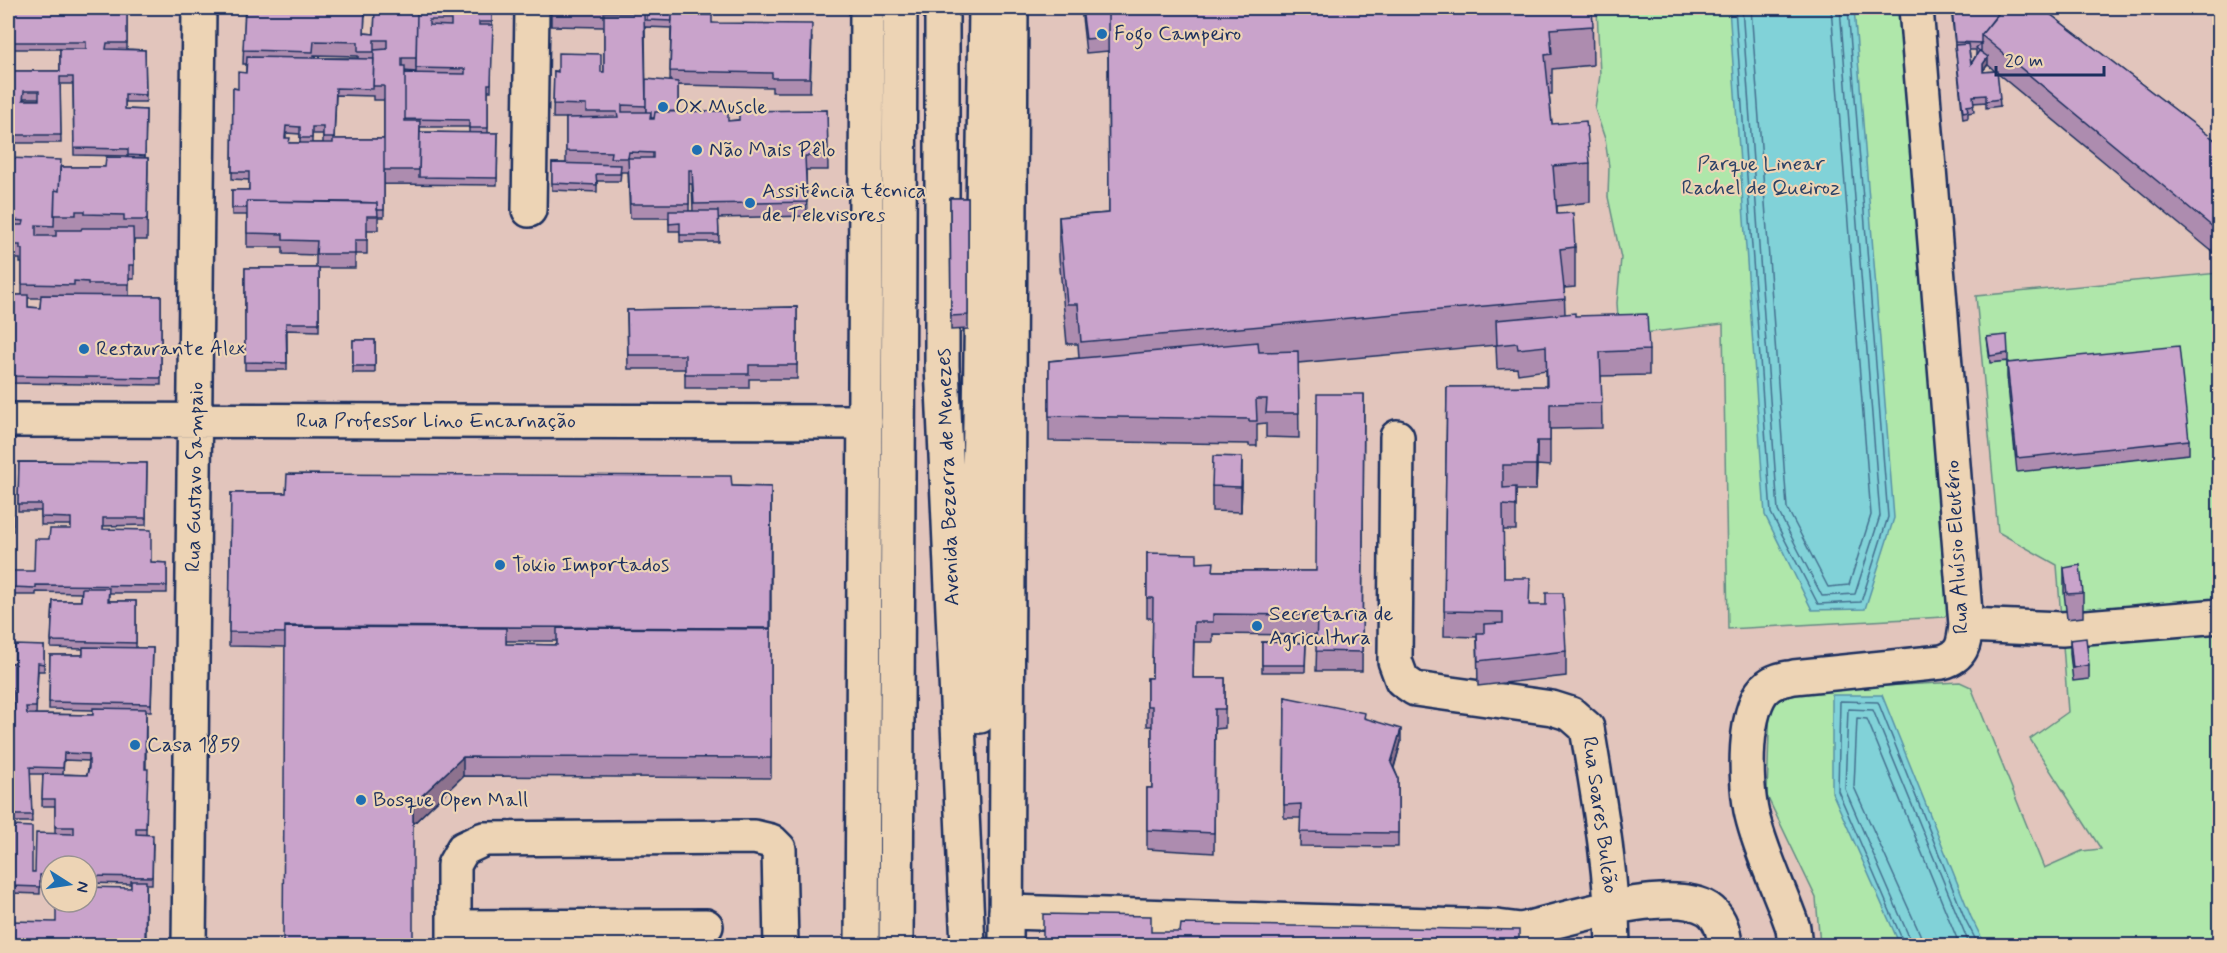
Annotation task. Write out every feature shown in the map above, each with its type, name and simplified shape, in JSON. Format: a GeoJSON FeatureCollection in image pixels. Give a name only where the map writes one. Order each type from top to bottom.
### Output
{"type":"FeatureCollection","features":[{"type":"Feature","properties":{"kind":"street","name":"Rua Gustavo Sampaio"},"geometry":{"type":"LineString","coordinates":[[189,945],[199,8]]}},
{"type":"Feature","properties":{"kind":"street"},"geometry":{"type":"LineString","coordinates":[[529,210],[532,8]]}},
{"type":"Feature","properties":{"kind":"street"},"geometry":{"type":"LineString","coordinates":[[862,945],[867,8]]}},
{"type":"Feature","properties":{"kind":"street"},"geometry":{"type":"LineString","coordinates":[[896,945],[900,8]]}},
{"type":"Feature","properties":{"kind":"street","name":"Avenida Bezerra de Menezes"},"geometry":{"type":"LineString","coordinates":[[942,8],[942,366],[969,945]]}},
{"type":"Feature","properties":{"kind":"street","name":"Avenida Bezerra de Menezes"},"geometry":{"type":"LineString","coordinates":[[969,945],[980,743],[979,490],[986,8]]}},
{"type":"Feature","properties":{"kind":"street"},"geometry":{"type":"LineString","coordinates":[[1006,945],[1011,8]]}},
{"type":"Feature","properties":{"kind":"street","name":"Rua Aluísio Eleutério"},"geometry":{"type":"LineString","coordinates":[[1795,945],[1792,928],[1751,813],[1748,755],[1750,728],[1759,696],[1767,686],[1794,677],[1953,659],[1961,651],[1966,625],[1916,8]]}},
{"type":"Feature","properties":{"kind":"street","name":"Rua Professor Lino Encarnação"},"geometry":{"type":"LineString","coordinates":[[8,420],[865,422]]}},
{"type":"Feature","properties":{"kind":"street","name":"Rua Soares Bulcão"},"geometry":{"type":"LineString","coordinates":[[1397,437],[1395,661],[1402,680],[1415,689],[1552,708],[1582,721],[1587,728],[1598,790],[1613,907],[1613,945]]}},
{"type":"Feature","properties":{"kind":"street"},"geometry":{"type":"LineString","coordinates":[[1966,625],[2062,629],[2220,616]]}},
{"type":"Feature","properties":{"kind":"street"},"geometry":{"type":"LineString","coordinates":[[706,926],[454,936],[454,865],[463,849],[484,838],[753,837],[771,841],[779,849],[781,945]]}},
{"type":"Feature","properties":{"kind":"street"},"geometry":{"type":"LineString","coordinates":[[1006,912],[1525,938],[1613,907],[1678,901],[1696,903],[1709,910],[1719,921],[1725,945]]}},
{"type":"Feature","properties":{"kind":"green space","name":"Parque Linear Rachel de Queiroz"},"geometry":{"type":"Polygon","coordinates":[[[1898,8],[1955,599],[1951,611],[1944,617],[1728,629],[1723,324],[1626,335],[1618,318],[1621,258],[1608,197],[1609,167],[1605,139],[1595,109],[1600,75],[1597,9],[1898,8]]]}},
{"type":"Feature","properties":{"kind":"green space"},"geometry":{"type":"Polygon","coordinates":[[[2219,273],[2219,945],[1820,945],[1816,898],[1767,796],[1770,701],[1785,691],[1960,682],[1971,687],[2044,868],[2082,851],[2101,849],[2030,739],[2068,712],[2057,565],[1998,532],[1976,296],[2219,273]]]}},
{"type":"Feature","properties":{"kind":"water"},"geometry":{"type":"Polygon","coordinates":[[[1729,8],[1854,8],[1894,518],[1865,609],[1812,610],[1765,515],[1729,8]]]}},
{"type":"Feature","properties":{"kind":"water"},"geometry":{"type":"Polygon","coordinates":[[[1832,695],[1882,695],[1971,917],[1985,945],[1900,945],[1832,792],[1832,695]]]}},
{"type":"Feature","properties":{"kind":"building"},"geometry":{"type":"Polygon","coordinates":[[[8,8],[127,8],[127,43],[107,43],[106,49],[145,50],[146,95],[125,94],[125,109],[146,110],[145,156],[128,155],[128,149],[74,148],[73,77],[60,77],[61,135],[8,135],[8,71],[60,71],[60,49],[86,49],[86,42],[8,42],[8,8]],[[24,91],[23,100],[39,100],[39,91],[24,91]]]}},
{"type":"Feature","properties":{"kind":"building"},"geometry":{"type":"Polygon","coordinates":[[[245,8],[365,8],[364,33],[374,34],[375,11],[417,12],[416,58],[402,58],[402,66],[405,66],[405,121],[420,121],[419,170],[384,170],[384,86],[373,86],[374,52],[358,52],[358,42],[314,41],[313,52],[243,50],[245,8]],[[374,40],[374,50],[387,49],[387,40],[374,40]]]}},
{"type":"Feature","properties":{"kind":"building"},"geometry":{"type":"Polygon","coordinates":[[[375,8],[387,8],[387,11],[375,11],[375,8]]]}},
{"type":"Feature","properties":{"kind":"building"},"geometry":{"type":"Polygon","coordinates":[[[396,8],[492,8],[492,22],[479,22],[479,25],[493,25],[491,84],[488,84],[488,128],[469,128],[469,120],[405,119],[405,73],[465,74],[465,69],[416,68],[417,12],[396,11],[396,8]],[[429,20],[429,25],[451,26],[451,20],[429,20]]]}},
{"type":"Feature","properties":{"kind":"building"},"geometry":{"type":"Polygon","coordinates":[[[647,8],[707,8],[708,15],[672,14],[672,21],[647,20],[647,8]]]}},
{"type":"Feature","properties":{"kind":"building"},"geometry":{"type":"Polygon","coordinates":[[[1082,8],[1136,8],[1108,11],[1108,37],[1086,39],[1082,8]]]}},
{"type":"Feature","properties":{"kind":"building"},"geometry":{"type":"Polygon","coordinates":[[[1148,8],[1592,8],[1593,26],[1550,29],[1552,54],[1545,55],[1552,124],[1586,121],[1590,163],[1553,166],[1557,214],[1573,213],[1575,247],[1560,249],[1565,299],[1081,342],[1078,304],[1067,304],[1059,217],[1109,213],[1108,11],[1148,8]]]}},
{"type":"Feature","properties":{"kind":"building"},"geometry":{"type":"Polygon","coordinates":[[[1952,8],[1966,8],[1966,12],[1977,10],[1977,8],[1999,8],[1999,12],[1981,35],[1981,43],[1955,42],[1952,8]]]}},
{"type":"Feature","properties":{"kind":"building"},"geometry":{"type":"Polygon","coordinates":[[[2003,8],[2042,8],[2220,144],[2220,233],[1981,35],[2003,8]]]}},
{"type":"Feature","properties":{"kind":"building"},"geometry":{"type":"Polygon","coordinates":[[[604,13],[644,13],[646,106],[622,105],[622,112],[651,112],[650,119],[654,119],[655,112],[728,111],[728,121],[739,120],[739,111],[827,110],[828,156],[805,156],[807,202],[694,204],[692,170],[689,170],[689,204],[630,204],[628,158],[610,158],[611,152],[566,151],[566,118],[618,117],[617,112],[586,112],[586,105],[553,104],[554,71],[558,72],[558,53],[601,54],[601,72],[604,72],[604,13]],[[629,152],[628,158],[653,158],[653,153],[629,152]]]}},
{"type":"Feature","properties":{"kind":"building"},"geometry":{"type":"Polygon","coordinates":[[[672,14],[712,15],[712,23],[812,24],[810,78],[772,78],[772,73],[670,71],[672,14]]]}},
{"type":"Feature","properties":{"kind":"building"},"geometry":{"type":"Polygon","coordinates":[[[1968,44],[1971,64],[1979,51],[1988,57],[1983,64],[1983,72],[1997,71],[2000,99],[1986,101],[1986,95],[1973,96],[1974,105],[1967,106],[1968,111],[1963,112],[1955,45],[1968,44]]]}},
{"type":"Feature","properties":{"kind":"building"},"geometry":{"type":"Polygon","coordinates":[[[247,57],[374,59],[373,89],[336,88],[334,138],[323,138],[323,127],[312,127],[312,138],[300,138],[300,127],[286,126],[285,138],[290,138],[289,143],[333,143],[333,139],[384,139],[384,210],[377,210],[377,203],[353,202],[247,201],[247,208],[232,208],[232,190],[249,190],[249,172],[232,172],[233,88],[238,89],[238,72],[246,73],[247,57]]]}},
{"type":"Feature","properties":{"kind":"building"},"geometry":{"type":"Polygon","coordinates":[[[646,79],[678,82],[678,111],[655,112],[654,118],[651,118],[651,112],[646,112],[646,79]]]}},
{"type":"Feature","properties":{"kind":"building"},"geometry":{"type":"Polygon","coordinates":[[[420,132],[498,133],[497,178],[419,177],[420,132]]]}},
{"type":"Feature","properties":{"kind":"building"},"geometry":{"type":"Polygon","coordinates":[[[106,157],[148,158],[147,220],[124,220],[124,215],[85,214],[85,211],[76,211],[76,215],[54,215],[55,190],[59,191],[60,167],[105,167],[106,157]]]}},
{"type":"Feature","properties":{"kind":"building"},"geometry":{"type":"Polygon","coordinates":[[[8,158],[61,160],[59,191],[55,190],[54,226],[36,225],[36,236],[56,236],[56,230],[133,228],[134,265],[129,265],[129,284],[88,284],[88,282],[74,281],[74,285],[22,284],[22,249],[20,245],[8,245],[8,158]],[[12,220],[12,225],[23,225],[24,221],[12,220]]]}},
{"type":"Feature","properties":{"kind":"building"},"geometry":{"type":"Polygon","coordinates":[[[552,163],[621,165],[620,174],[596,174],[597,185],[552,183],[552,163]]]}},
{"type":"Feature","properties":{"kind":"building"},"geometry":{"type":"Polygon","coordinates":[[[950,198],[968,198],[968,315],[951,316],[950,198]]]}},
{"type":"Feature","properties":{"kind":"building"},"geometry":{"type":"Polygon","coordinates":[[[247,201],[377,203],[378,216],[367,216],[367,240],[355,240],[355,254],[316,254],[317,241],[283,240],[283,234],[247,233],[247,201]]]}},
{"type":"Feature","properties":{"kind":"building"},"geometry":{"type":"Polygon","coordinates":[[[669,211],[718,211],[719,235],[680,235],[680,223],[669,224],[669,211]]]}},
{"type":"Feature","properties":{"kind":"building"},"geometry":{"type":"Polygon","coordinates":[[[245,268],[319,268],[319,323],[286,323],[287,363],[245,362],[245,268]]]}},
{"type":"Feature","properties":{"kind":"building","name":"Restaurante Alex"},"geometry":{"type":"Polygon","coordinates":[[[8,295],[28,295],[28,307],[40,308],[41,295],[161,296],[161,378],[8,376],[8,295]]]}},
{"type":"Feature","properties":{"kind":"building"},"geometry":{"type":"Polygon","coordinates":[[[797,307],[797,365],[749,365],[749,374],[685,374],[685,355],[628,355],[627,310],[797,307]]]}},
{"type":"Feature","properties":{"kind":"building"},"geometry":{"type":"Polygon","coordinates":[[[1575,313],[1575,316],[1647,314],[1649,350],[1600,352],[1602,403],[1550,404],[1550,441],[1537,441],[1536,465],[1503,465],[1503,488],[1516,487],[1516,506],[1503,505],[1504,578],[1530,578],[1529,605],[1546,605],[1546,593],[1563,593],[1566,651],[1478,661],[1477,633],[1484,633],[1484,624],[1503,623],[1503,612],[1444,611],[1447,387],[1547,386],[1546,346],[1518,349],[1517,343],[1497,345],[1496,320],[1575,313]]]}},
{"type":"Feature","properties":{"kind":"building"},"geometry":{"type":"Polygon","coordinates":[[[2007,335],[2008,353],[1990,356],[1987,337],[2007,335]]]}},
{"type":"Feature","properties":{"kind":"building"},"geometry":{"type":"Polygon","coordinates":[[[353,340],[375,340],[375,366],[353,366],[353,340]]]}},
{"type":"Feature","properties":{"kind":"building"},"geometry":{"type":"Polygon","coordinates":[[[1258,342],[1259,352],[1298,351],[1299,413],[1266,413],[1267,399],[1256,399],[1257,421],[1249,421],[1249,419],[1049,416],[1049,361],[1258,342]]]}},
{"type":"Feature","properties":{"kind":"building"},"geometry":{"type":"Polygon","coordinates":[[[2179,346],[2189,440],[2017,458],[2007,363],[2179,346]]]}},
{"type":"Feature","properties":{"kind":"building","name":"Secretaria de Agricultura"},"geometry":{"type":"Polygon","coordinates":[[[1317,394],[1364,394],[1362,652],[1316,651],[1317,615],[1213,614],[1213,622],[1194,622],[1193,678],[1225,678],[1225,709],[1215,709],[1214,833],[1147,830],[1147,788],[1152,788],[1152,706],[1147,706],[1147,678],[1152,678],[1153,598],[1147,598],[1147,553],[1197,554],[1197,563],[1214,562],[1213,571],[1316,571],[1317,394]]]}},
{"type":"Feature","properties":{"kind":"building"},"geometry":{"type":"Polygon","coordinates":[[[1213,456],[1242,457],[1241,487],[1212,486],[1213,456]]]}},
{"type":"Feature","properties":{"kind":"building"},"geometry":{"type":"Polygon","coordinates":[[[19,462],[147,463],[146,518],[103,518],[103,529],[151,530],[151,562],[167,563],[167,586],[36,585],[36,588],[12,587],[12,571],[34,571],[35,539],[49,539],[50,529],[71,529],[71,518],[41,517],[41,504],[18,504],[19,462]]]}},
{"type":"Feature","properties":{"kind":"building"},"geometry":{"type":"Polygon","coordinates":[[[8,471],[9,486],[13,486],[13,524],[8,523],[8,471]]]}},
{"type":"Feature","properties":{"kind":"building","name":"Tokio Importados"},"geometry":{"type":"Polygon","coordinates":[[[287,474],[731,476],[732,486],[771,487],[770,628],[285,626],[285,633],[229,632],[231,493],[286,493],[287,474]]]}},
{"type":"Feature","properties":{"kind":"building"},"geometry":{"type":"Polygon","coordinates":[[[2080,565],[2083,593],[2067,594],[2064,568],[2080,565]]]}},
{"type":"Feature","properties":{"kind":"building"},"geometry":{"type":"Polygon","coordinates":[[[8,584],[12,584],[15,616],[8,616],[8,584]]]}},
{"type":"Feature","properties":{"kind":"building"},"geometry":{"type":"Polygon","coordinates":[[[82,588],[109,588],[108,601],[136,601],[136,643],[51,641],[53,601],[81,601],[82,588]]]}},
{"type":"Feature","properties":{"kind":"building","name":"Bosque Open Mall"},"geometry":{"type":"Polygon","coordinates":[[[285,627],[506,628],[506,644],[557,645],[557,628],[771,629],[771,758],[463,757],[413,804],[413,945],[283,945],[285,627]]]}},
{"type":"Feature","properties":{"kind":"building"},"geometry":{"type":"Polygon","coordinates":[[[2086,638],[2089,665],[2073,668],[2070,640],[2086,638]]]}},
{"type":"Feature","properties":{"kind":"building"},"geometry":{"type":"Polygon","coordinates":[[[1262,642],[1306,643],[1305,665],[1262,665],[1262,642]]]}},
{"type":"Feature","properties":{"kind":"building"},"geometry":{"type":"Polygon","coordinates":[[[15,645],[44,646],[44,664],[38,663],[36,707],[26,707],[27,714],[93,715],[93,708],[146,709],[145,769],[148,769],[146,828],[136,828],[136,834],[153,835],[152,877],[99,876],[99,854],[39,854],[39,887],[12,886],[12,826],[32,827],[32,872],[35,872],[36,833],[74,834],[74,827],[55,827],[55,799],[42,799],[43,774],[87,775],[89,754],[64,753],[63,768],[30,767],[32,815],[12,815],[15,645]]]}},
{"type":"Feature","properties":{"kind":"building"},"geometry":{"type":"Polygon","coordinates":[[[83,647],[153,648],[151,704],[49,702],[50,655],[83,655],[83,647]]]}},
{"type":"Feature","properties":{"kind":"building"},"geometry":{"type":"Polygon","coordinates":[[[8,663],[14,663],[14,717],[8,717],[8,663]]]}},
{"type":"Feature","properties":{"kind":"building"},"geometry":{"type":"Polygon","coordinates":[[[1285,697],[1365,713],[1364,718],[1401,729],[1391,763],[1398,778],[1398,833],[1300,832],[1301,804],[1284,805],[1285,697]]]}},
{"type":"Feature","properties":{"kind":"building"},"geometry":{"type":"Polygon","coordinates":[[[13,755],[13,782],[8,782],[8,756],[13,755]]]}},
{"type":"Feature","properties":{"kind":"building"},"geometry":{"type":"Polygon","coordinates":[[[8,875],[12,876],[11,887],[8,887],[8,875]]]}},
{"type":"Feature","properties":{"kind":"building"},"geometry":{"type":"Polygon","coordinates":[[[131,881],[146,881],[145,945],[10,945],[11,921],[56,922],[56,914],[99,914],[99,887],[131,888],[131,881]]]}},
{"type":"Feature","properties":{"kind":"building"},"geometry":{"type":"Polygon","coordinates":[[[1043,914],[1151,916],[1151,932],[1180,932],[1181,924],[1519,930],[1519,945],[1043,945],[1043,914]]]}},
{"type":"Feature","properties":{"kind":"place","name":"Fogo Campeiro"},"geometry":{"type":"Point","coordinates":[1102,34]}},
{"type":"Feature","properties":{"kind":"place","name":"OX Muscle"},"geometry":{"type":"Point","coordinates":[663,107]}},
{"type":"Feature","properties":{"kind":"place","name":"Não Mais Pêlo"},"geometry":{"type":"Point","coordinates":[697,150]}},
{"type":"Feature","properties":{"kind":"place","name":"Assitência técnica de Televisores"},"geometry":{"type":"Point","coordinates":[750,203]}},
{"type":"Feature","properties":{"kind":"place","name":"Restaurante Alex"},"geometry":{"type":"Point","coordinates":[84,349]}},
{"type":"Feature","properties":{"kind":"place","name":"Tokio Importados"},"geometry":{"type":"Point","coordinates":[500,565]}},
{"type":"Feature","properties":{"kind":"place","name":"Secretaria de Agricultura"},"geometry":{"type":"Point","coordinates":[1257,626]}},
{"type":"Feature","properties":{"kind":"place","name":"Casa 1859"},"geometry":{"type":"Point","coordinates":[135,745]}},
{"type":"Feature","properties":{"kind":"place","name":"Bosque Open Mall"},"geometry":{"type":"Point","coordinates":[361,800]}}]}
